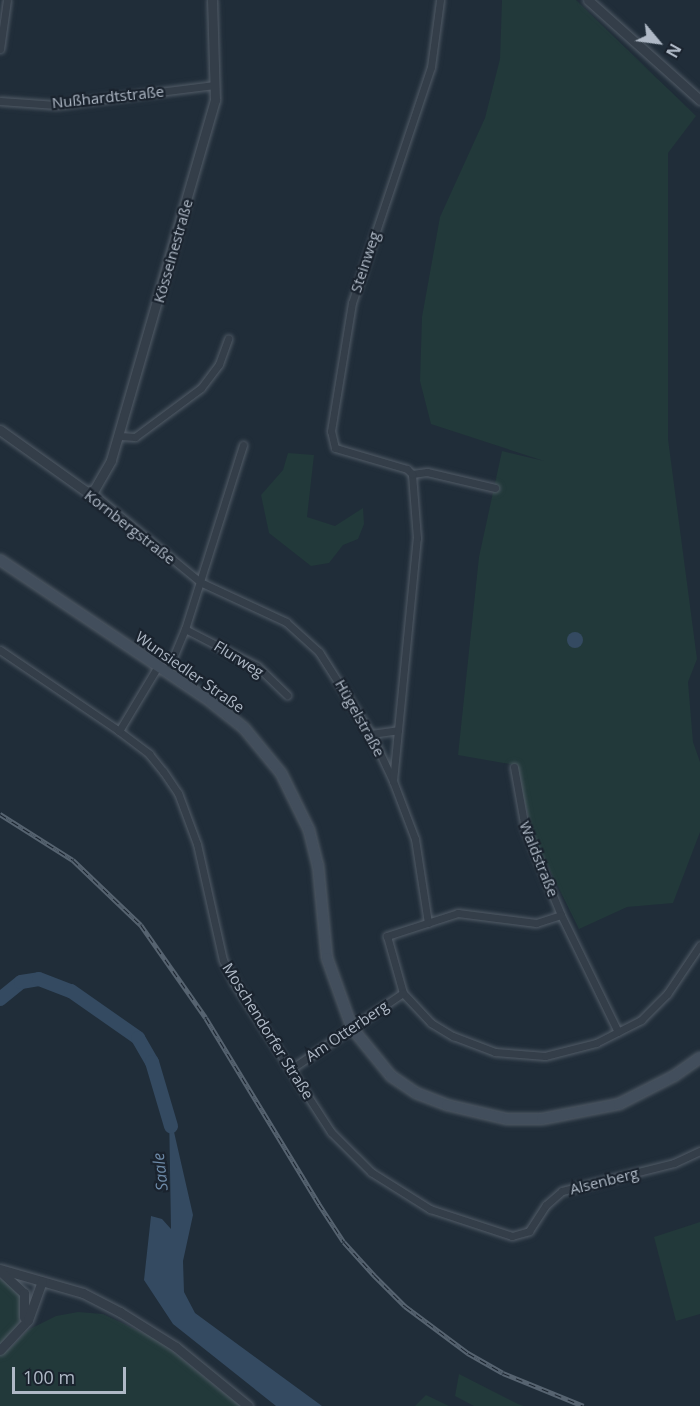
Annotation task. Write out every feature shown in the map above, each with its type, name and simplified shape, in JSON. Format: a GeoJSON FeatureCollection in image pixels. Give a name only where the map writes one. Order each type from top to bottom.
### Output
{"type":"FeatureCollection","features":[{"type":"Feature","properties":{"kind":"main road","name":"Wunsiedler Straße"},"geometry":{"type":"LineString","coordinates":[[0,560],[162,669],[244,728],[281,773],[309,830],[318,865],[327,958],[352,1028],[391,1076],[416,1093],[507,1119],[542,1119],[619,1104],[675,1076],[700,1058]]}},
{"type":"Feature","properties":{"kind":"street"},"geometry":{"type":"LineString","coordinates":[[0,49],[7,0]]}},
{"type":"Feature","properties":{"kind":"street","name":"Kösseinestraße"},"geometry":{"type":"LineString","coordinates":[[91,492],[111,460],[120,436],[215,100],[212,0]]}},
{"type":"Feature","properties":{"kind":"street","name":"Steinweg"},"geometry":{"type":"LineString","coordinates":[[440,0],[431,67],[352,303],[331,431],[335,448],[407,469],[412,474],[427,472],[495,489]]}},
{"type":"Feature","properties":{"kind":"street"},"geometry":{"type":"LineString","coordinates":[[588,0],[700,100]]}},
{"type":"Feature","properties":{"kind":"street","name":"Nußhardtstraße"},"geometry":{"type":"LineString","coordinates":[[0,101],[56,105],[215,85]]}},
{"type":"Feature","properties":{"kind":"street"},"geometry":{"type":"LineString","coordinates":[[120,436],[135,437],[201,388],[219,364],[228,339]]}},
{"type":"Feature","properties":{"kind":"street","name":"Kornbergstraße"},"geometry":{"type":"LineString","coordinates":[[0,430],[91,492],[200,582]]}},
{"type":"Feature","properties":{"kind":"street"},"geometry":{"type":"LineString","coordinates":[[119,732],[162,669],[185,629],[243,445]]}},
{"type":"Feature","properties":{"kind":"street"},"geometry":{"type":"LineString","coordinates":[[393,781],[417,538],[412,474]]}},
{"type":"Feature","properties":{"kind":"street","name":"Hügelstraße"},"geometry":{"type":"LineString","coordinates":[[200,582],[286,622],[332,668],[371,734],[393,781],[415,839],[428,923]]}},
{"type":"Feature","properties":{"kind":"street","name":"Flurweg"},"geometry":{"type":"LineString","coordinates":[[185,629],[257,666],[287,695]]}},
{"type":"Feature","properties":{"kind":"street","name":"Moschendorfer Straße"},"geometry":{"type":"LineString","coordinates":[[0,650],[149,754],[178,793],[197,844],[223,960],[331,1132],[371,1172],[430,1209],[486,1230],[512,1236],[524,1234]]}},
{"type":"Feature","properties":{"kind":"street"},"geometry":{"type":"LineString","coordinates":[[371,734],[398,730]]}},
{"type":"Feature","properties":{"kind":"street","name":"Waldstraße"},"geometry":{"type":"LineString","coordinates":[[514,767],[525,828],[561,915],[618,1032]]}},
{"type":"Feature","properties":{"kind":"street","name":"Waldstraße"},"geometry":{"type":"LineString","coordinates":[[387,936],[458,913],[536,923],[561,915]]}},
{"type":"Feature","properties":{"kind":"street","name":"Am Otterberg"},"geometry":{"type":"LineString","coordinates":[[387,936],[403,993],[431,1023],[495,1052],[545,1056],[596,1043],[641,1020],[667,994],[700,945]]}},
{"type":"Feature","properties":{"kind":"street","name":"Am Otterberg"},"geometry":{"type":"LineString","coordinates":[[291,1069],[403,993]]}},
{"type":"Feature","properties":{"kind":"street","name":"Alsenberg"},"geometry":{"type":"LineString","coordinates":[[524,1234],[562,1191],[674,1163],[700,1151]]}},
{"type":"Feature","properties":{"kind":"street"},"geometry":{"type":"LineString","coordinates":[[0,1270],[83,1293],[153,1331],[248,1406]]}},
{"type":"Feature","properties":{"kind":"street"},"geometry":{"type":"LineString","coordinates":[[0,1270],[18,1285],[27,1303],[15,1337]]}},
{"type":"Feature","properties":{"kind":"street"},"geometry":{"type":"LineString","coordinates":[[0,1350],[15,1337],[28,1320],[42,1281]]}},
{"type":"Feature","properties":{"kind":"green space"},"geometry":{"type":"Polygon","coordinates":[[[502,0],[576,0],[696,116],[668,153],[668,439],[697,659],[688,682],[693,742],[700,762],[700,832],[673,903],[627,907],[579,929],[534,838],[515,765],[458,755],[479,557],[502,451],[544,461],[431,424],[420,381],[422,317],[440,217],[485,118],[500,59],[502,0]]]}},
{"type":"Feature","properties":{"kind":"green space"},"geometry":{"type":"Polygon","coordinates":[[[288,453],[314,455],[307,517],[335,526],[363,508],[364,524],[358,539],[343,545],[329,563],[311,566],[269,533],[261,495],[283,470],[288,453]]]}},
{"type":"Feature","properties":{"kind":"green space"},"geometry":{"type":"Polygon","coordinates":[[[700,1222],[700,1314],[676,1321],[654,1237],[700,1222]]]}},
{"type":"Feature","properties":{"kind":"green space"},"geometry":{"type":"Polygon","coordinates":[[[0,1279],[19,1289],[23,1312],[8,1350],[28,1330],[56,1316],[78,1312],[103,1314],[160,1341],[240,1406],[0,1406],[0,1279]]]}},
{"type":"Feature","properties":{"kind":"green space"},"geometry":{"type":"Polygon","coordinates":[[[459,1374],[524,1406],[474,1406],[455,1396],[459,1374]]]}},
{"type":"Feature","properties":{"kind":"green space"},"geometry":{"type":"Polygon","coordinates":[[[426,1395],[449,1406],[415,1406],[426,1395]]]}},
{"type":"Feature","properties":{"kind":"water"},"geometry":{"type":"Polygon","coordinates":[[[575,632],[581,634],[583,640],[581,646],[575,648],[569,646],[567,640],[569,634],[575,632]]]}},
{"type":"Feature","properties":{"kind":"water"},"geometry":{"type":"Polygon","coordinates":[[[169,1110],[193,1215],[183,1261],[184,1292],[195,1313],[322,1406],[276,1406],[173,1324],[144,1280],[151,1216],[162,1219],[171,1229],[169,1110]]]}},
{"type":"Feature","properties":{"kind":"waterway","name":"Saale"},"geometry":{"type":"LineString","coordinates":[[0,999],[21,982],[39,979],[71,991],[138,1038],[152,1062],[171,1126]]}},
{"type":"Feature","properties":{"kind":"railway"},"geometry":{"type":"LineString","coordinates":[[0,814],[73,860],[141,925],[206,1018],[344,1242],[374,1275],[405,1306],[468,1353],[503,1373],[584,1406]]}}]}
